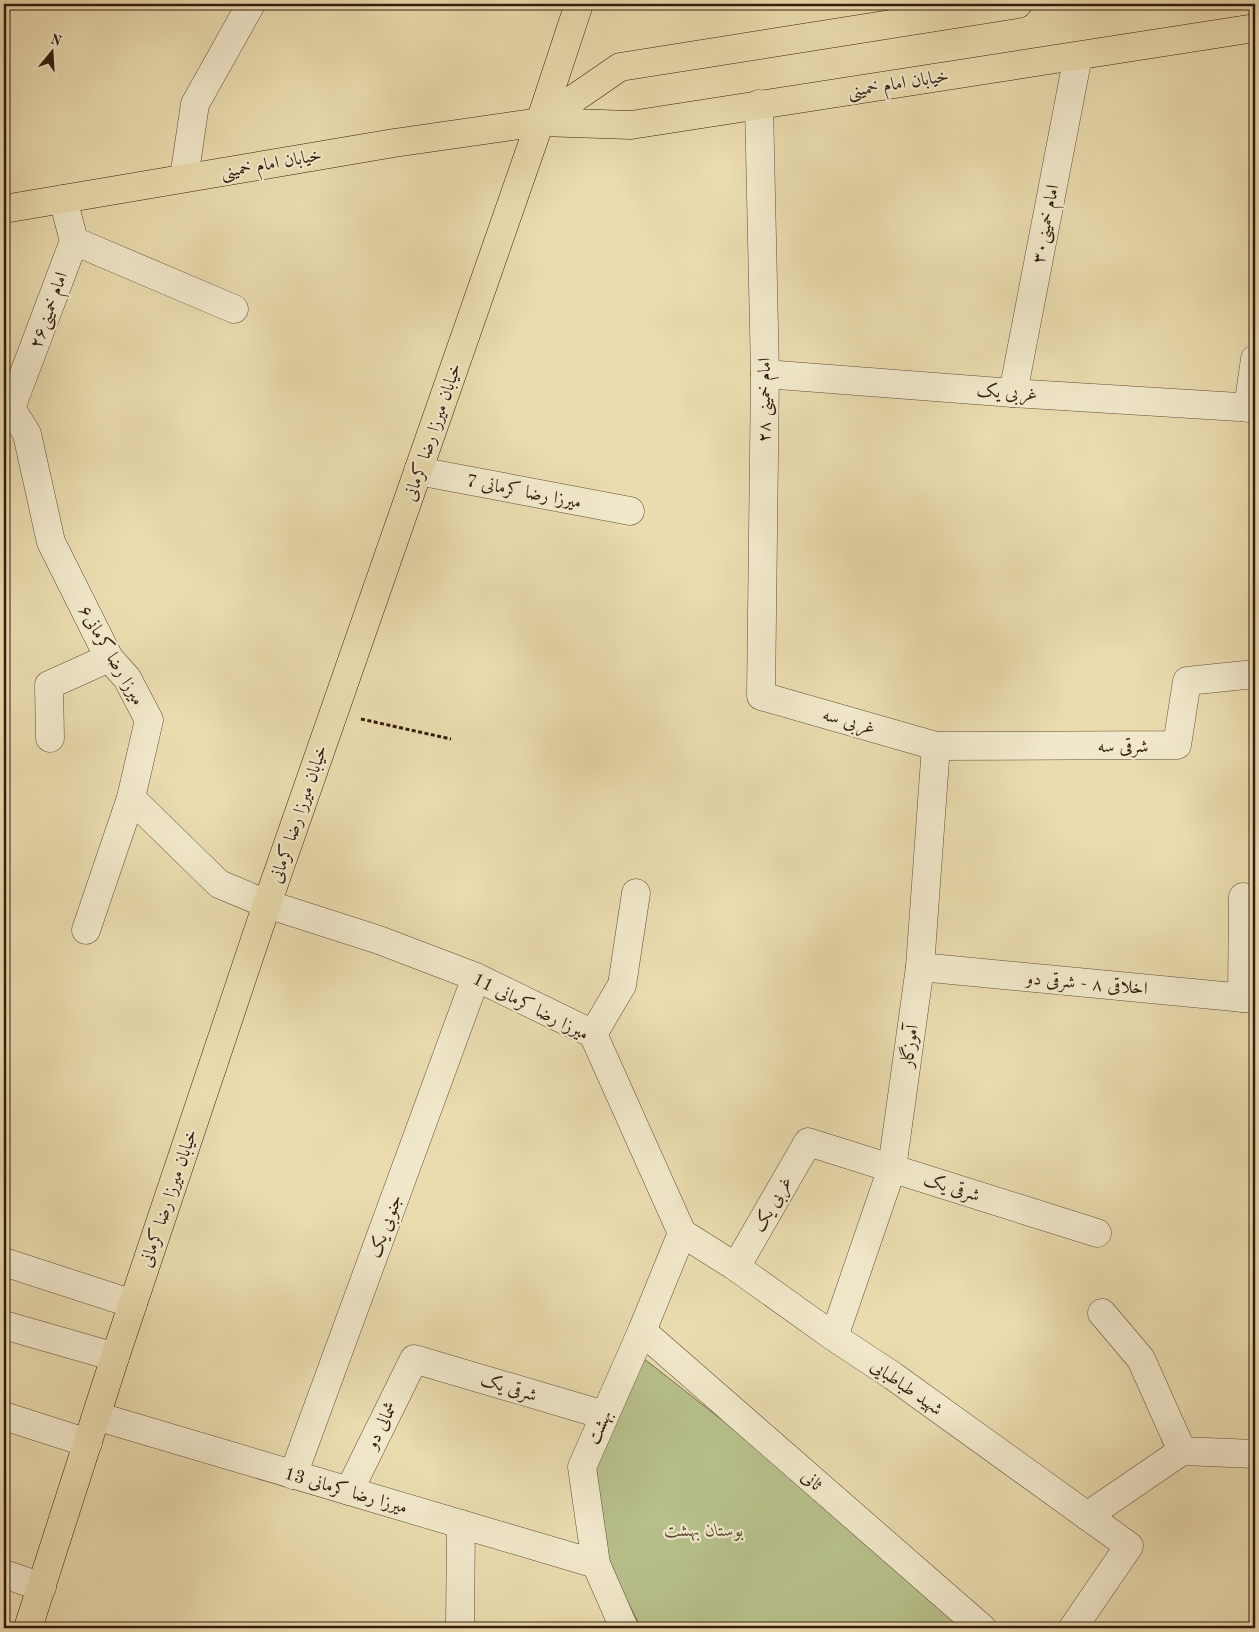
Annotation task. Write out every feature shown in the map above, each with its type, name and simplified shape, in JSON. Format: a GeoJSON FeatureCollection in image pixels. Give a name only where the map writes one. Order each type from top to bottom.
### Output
{"type":"FeatureCollection","features":[{"type":"Feature","properties":{"kind":"main road","name":"خیابان میرزا رضا کرمانی"},"geometry":{"type":"LineString","coordinates":[[28,1628],[115,1357],[267,904],[540,122],[579,4]]}},
{"type":"Feature","properties":{"kind":"main road","name":"خیابان امام خمینی"},"geometry":{"type":"LineString","coordinates":[[540,122],[620,67],[1018,4]]}},
{"type":"Feature","properties":{"kind":"main road","name":"خیابان امام خمینی"},"geometry":{"type":"LineString","coordinates":[[4,210],[394,143],[540,122],[630,125],[1255,28]]}},
{"type":"Feature","properties":{"kind":"street"},"geometry":{"type":"LineString","coordinates":[[184,178],[194,104],[250,4]]}},
{"type":"Feature","properties":{"kind":"street","name":"امام خمینی۳۰"},"geometry":{"type":"LineString","coordinates":[[1013,393],[1078,56]]}},
{"type":"Feature","properties":{"kind":"street","name":"امام خمینی ۲۸"},"geometry":{"type":"LineString","coordinates":[[759,104],[765,374],[761,696]]}},
{"type":"Feature","properties":{"kind":"street"},"geometry":{"type":"LineString","coordinates":[[63,199],[74,241],[234,309]]}},
{"type":"Feature","properties":{"kind":"street","name":"امام خمینی۲۶"},"geometry":{"type":"LineString","coordinates":[[6,409],[74,241]]}},
{"type":"Feature","properties":{"kind":"street"},"geometry":{"type":"LineString","coordinates":[[1252,408],[1255,359]]}},
{"type":"Feature","properties":{"kind":"street","name":"غربی یک"},"geometry":{"type":"LineString","coordinates":[[765,374],[1013,393],[1252,408]]}},
{"type":"Feature","properties":{"kind":"street","name":"میرزا رضا کرمانی۶"},"geometry":{"type":"LineString","coordinates":[[6,409],[27,434],[51,542],[109,658],[127,678],[149,720],[131,798],[86,930]]}},
{"type":"Feature","properties":{"kind":"street","name":"میرزا رضا کرمانی 7"},"geometry":{"type":"LineString","coordinates":[[418,471],[630,511]]}},
{"type":"Feature","properties":{"kind":"street"},"geometry":{"type":"LineString","coordinates":[[50,738],[49,686],[109,658]]}},
{"type":"Feature","properties":{"kind":"street","name":"شرقی سه"},"geometry":{"type":"LineString","coordinates":[[936,746],[1177,745],[1187,681],[1255,674]]}},
{"type":"Feature","properties":{"kind":"street","name":"غربی سه"},"geometry":{"type":"LineString","coordinates":[[761,696],[936,746]]}},
{"type":"Feature","properties":{"kind":"street","name":"آموزگار"},"geometry":{"type":"LineString","coordinates":[[834,1337],[892,1168],[920,967],[936,746]]}},
{"type":"Feature","properties":{"kind":"street"},"geometry":{"type":"LineString","coordinates":[[131,798],[219,884],[267,904]]}},
{"type":"Feature","properties":{"kind":"street"},"geometry":{"type":"LineString","coordinates":[[593,1034],[622,985],[636,894]]}},
{"type":"Feature","properties":{"kind":"street"},"geometry":{"type":"LineString","coordinates":[[1244,897],[1249,998]]}},
{"type":"Feature","properties":{"kind":"street","name":"میرزا رضا کرمانی 11"},"geometry":{"type":"LineString","coordinates":[[267,904],[379,940],[476,977],[593,1034],[682,1233]]}},
{"type":"Feature","properties":{"kind":"street","name":"اخلاقی ۸ - شرقی دو"},"geometry":{"type":"LineString","coordinates":[[920,967],[1249,998]]}},
{"type":"Feature","properties":{"kind":"street","name":"جنوبی یک"},"geometry":{"type":"LineString","coordinates":[[293,1475],[476,977]]}},
{"type":"Feature","properties":{"kind":"street","name":"غربی یک"},"geometry":{"type":"LineString","coordinates":[[736,1267],[808,1142]]}},
{"type":"Feature","properties":{"kind":"street","name":"شرقی یک"},"geometry":{"type":"LineString","coordinates":[[808,1142],[1097,1232]]}},
{"type":"Feature","properties":{"kind":"street","name":"شهید طباطبایی"},"geometry":{"type":"LineString","coordinates":[[682,1233],[736,1267],[834,1337],[893,1376],[1129,1546],[1073,1628]]}},
{"type":"Feature","properties":{"kind":"street","name":"بهشت"},"geometry":{"type":"LineString","coordinates":[[624,1628],[596,1564],[582,1467],[642,1331],[682,1233]]}},
{"type":"Feature","properties":{"kind":"street"},"geometry":{"type":"LineString","coordinates":[[4,1262],[133,1304]]}},
{"type":"Feature","properties":{"kind":"street"},"geometry":{"type":"LineString","coordinates":[[1102,1313],[1142,1359],[1182,1451]]}},
{"type":"Feature","properties":{"kind":"street"},"geometry":{"type":"LineString","coordinates":[[4,1325],[115,1357]]}},
{"type":"Feature","properties":{"kind":"street","name":"ثانی"},"geometry":{"type":"LineString","coordinates":[[642,1331],[982,1628]]}},
{"type":"Feature","properties":{"kind":"street","name":"شرقی یک"},"geometry":{"type":"LineString","coordinates":[[414,1358],[604,1415]]}},
{"type":"Feature","properties":{"kind":"street","name":"شمالی دو"},"geometry":{"type":"LineString","coordinates":[[349,1491],[414,1358]]}},
{"type":"Feature","properties":{"kind":"street"},"geometry":{"type":"LineString","coordinates":[[4,1416],[88,1443]]}},
{"type":"Feature","properties":{"kind":"street","name":"میرزا رضا کرمانی 13"},"geometry":{"type":"LineString","coordinates":[[96,1416],[596,1564]]}},
{"type":"Feature","properties":{"kind":"street"},"geometry":{"type":"LineString","coordinates":[[1087,1516],[1182,1451],[1255,1454]]}},
{"type":"Feature","properties":{"kind":"street"},"geometry":{"type":"LineString","coordinates":[[460,1628],[461,1524]]}},
{"type":"Feature","properties":{"kind":"street"},"geometry":{"type":"LineString","coordinates":[[4,1574],[42,1587]]}},
{"type":"Feature","properties":{"kind":"path"},"geometry":{"type":"LineString","coordinates":[[334,712],[450,739]]}},
{"type":"Feature","properties":{"kind":"green space","name":"بوستان بهشت"},"geometry":{"type":"Polygon","coordinates":[[[643,1358],[772,1459],[967,1628],[641,1628],[613,1573],[599,1518],[594,1478],[598,1455],[643,1358]]]}}]}
